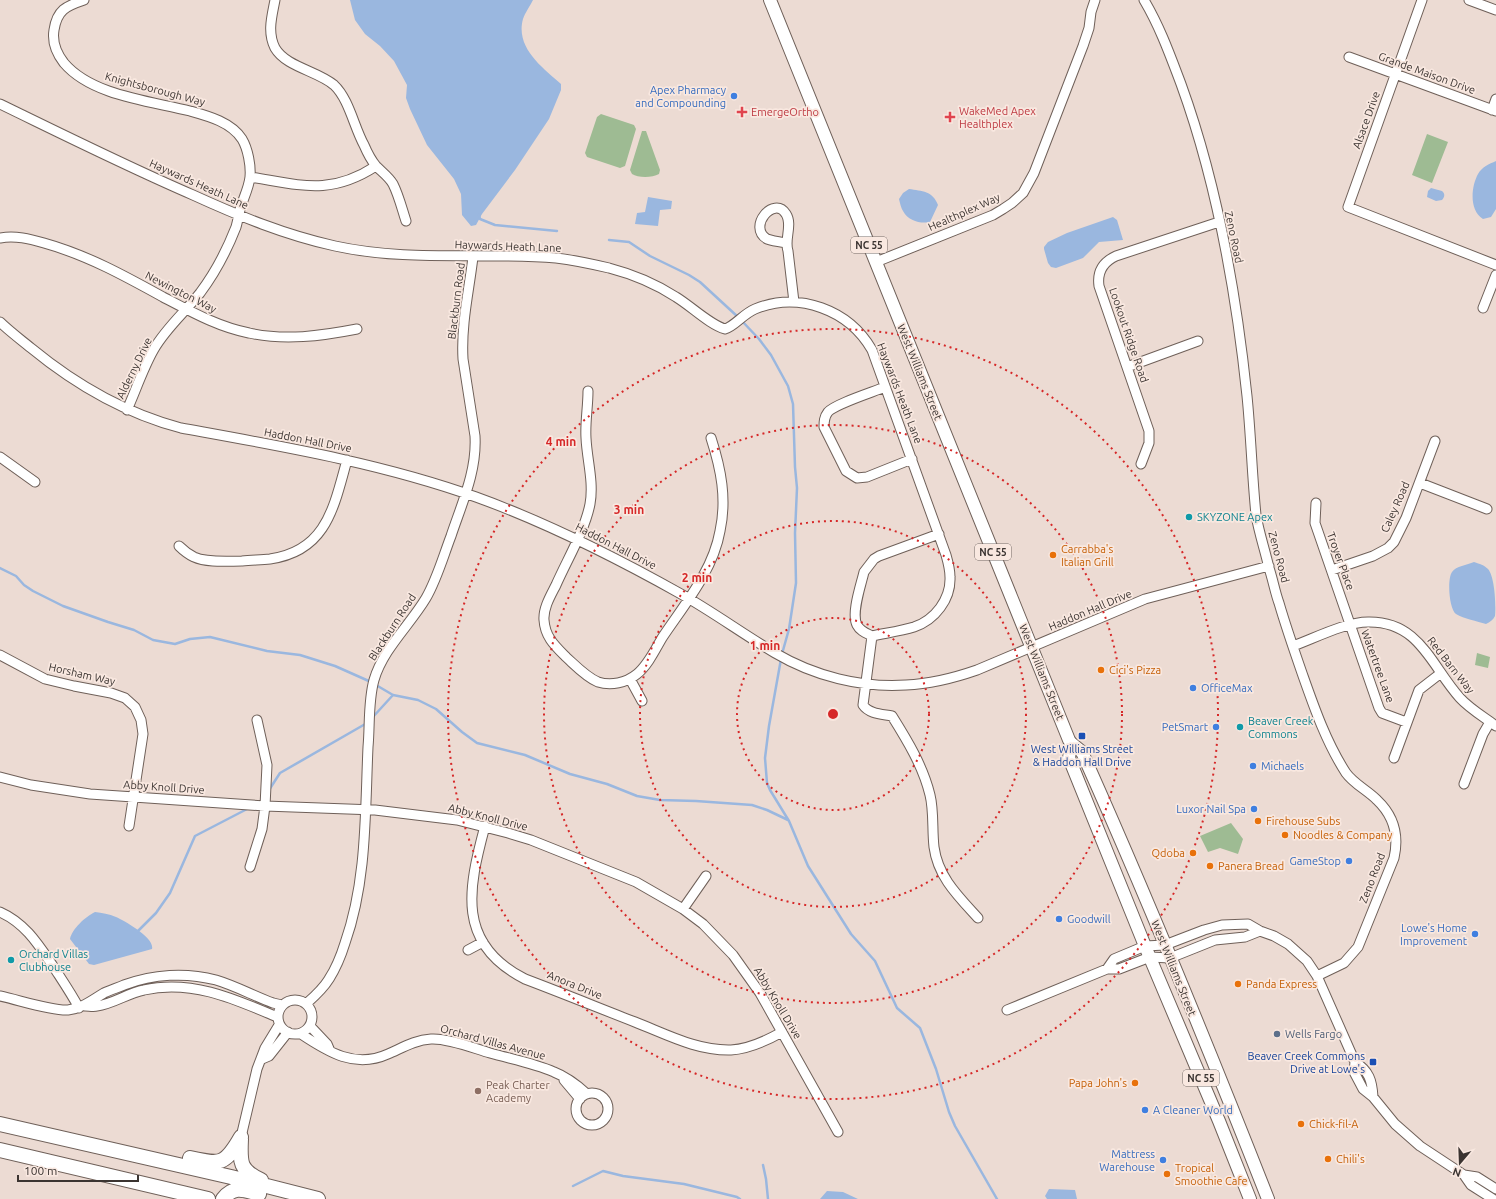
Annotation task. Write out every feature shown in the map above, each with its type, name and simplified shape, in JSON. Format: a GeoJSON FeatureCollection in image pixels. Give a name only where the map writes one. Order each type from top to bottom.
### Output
{"type":"FeatureCollection","features":[{"type":"Feature","properties":{"kind":"highway"},"geometry":{"type":"LineString","coordinates":[[0,1118],[212,1163],[220,1162],[227,1158],[241,1137]]}},
{"type":"Feature","properties":{"kind":"highway"},"geometry":{"type":"LineString","coordinates":[[0,1124],[285,1195]]}},
{"type":"Feature","properties":{"kind":"highway"},"geometry":{"type":"LineString","coordinates":[[241,1137],[240,1162],[245,1170],[285,1195]]}},
{"type":"Feature","properties":{"kind":"highway"},"geometry":{"type":"LineString","coordinates":[[0,1150],[208,1199]]}},
{"type":"Feature","properties":{"kind":"highway"},"geometry":{"type":"LineString","coordinates":[[223,1199],[233,1190],[318,1199]]}},
{"type":"Feature","properties":{"kind":"main road","name":"West Williams Street"},"geometry":{"type":"LineString","coordinates":[[770,0],[1071,743],[1082,752],[1119,834],[1232,1107],[1268,1199]]}},
{"type":"Feature","properties":{"kind":"main road","name":"West Williams Street"},"geometry":{"type":"LineString","coordinates":[[1071,743],[1069,758],[1250,1199]]}},
{"type":"Feature","properties":{"kind":"street","name":"Knightsborough Way"},"geometry":{"type":"LineString","coordinates":[[84,0],[67,7],[60,13],[56,21],[54,38],[57,52],[67,66],[82,78],[103,89],[204,115],[227,126],[238,134],[245,145],[249,160],[250,177],[238,215]]}},
{"type":"Feature","properties":{"kind":"street"},"geometry":{"type":"LineString","coordinates":[[275,0],[270,25],[271,37],[276,49],[288,60],[333,84],[339,91],[346,103],[360,139],[376,166],[393,184],[406,222]]}},
{"type":"Feature","properties":{"kind":"street","name":"Healthplex Way"},"geometry":{"type":"LineString","coordinates":[[876,262],[993,215],[1012,203],[1023,193],[1034,173],[1083,46],[1089,28],[1095,0]]}},
{"type":"Feature","properties":{"kind":"street","name":"Zeno Road"},"geometry":{"type":"LineString","coordinates":[[1144,0],[1168,47],[1194,119],[1219,222],[1228,264],[1243,356],[1251,440],[1256,517],[1262,545],[1278,601],[1316,714],[1334,753],[1350,777],[1377,799],[1388,812],[1396,834],[1394,858],[1358,947],[1344,963],[1317,976]]}},
{"type":"Feature","properties":{"kind":"street","name":"Alsace Drive"},"geometry":{"type":"LineString","coordinates":[[1422,0],[1348,207],[1496,265]]}},
{"type":"Feature","properties":{"kind":"street"},"geometry":{"type":"LineString","coordinates":[[1469,0],[1496,10]]}},
{"type":"Feature","properties":{"kind":"street","name":"Grande Maison Drive"},"geometry":{"type":"LineString","coordinates":[[1349,57],[1494,110]]}},
{"type":"Feature","properties":{"kind":"street"},"geometry":{"type":"LineString","coordinates":[[1494,110],[1496,99]]}},
{"type":"Feature","properties":{"kind":"street","name":"Haywards Heath Lane"},"geometry":{"type":"LineString","coordinates":[[0,104],[157,179],[238,215],[274,229],[335,246],[370,252],[403,255],[557,258],[611,269],[637,277],[661,289],[676,297],[716,326],[725,329],[732,326],[742,316],[755,309],[770,305],[794,302],[815,305],[845,319],[862,334],[872,350],[946,555],[950,577],[947,594],[940,608],[929,620],[914,627],[872,636]]}},
{"type":"Feature","properties":{"kind":"street"},"geometry":{"type":"LineString","coordinates":[[250,177],[308,186],[321,186],[353,179],[376,166]]}},
{"type":"Feature","properties":{"kind":"street","name":"Alderny Drive"},"geometry":{"type":"LineString","coordinates":[[127,410],[154,349],[166,331],[199,294],[217,267],[236,225],[238,215]]}},
{"type":"Feature","properties":{"kind":"street","name":"Lookout Ridge Road"},"geometry":{"type":"LineString","coordinates":[[1142,464],[1149,443],[1149,431],[1099,286],[1099,276],[1102,265],[1106,261],[1116,256],[1219,222]]}},
{"type":"Feature","properties":{"kind":"street","name":"Newington Way"},"geometry":{"type":"LineString","coordinates":[[0,238],[15,236],[52,245],[78,254],[109,268],[209,321],[249,333],[279,337],[326,335],[357,329]]}},
{"type":"Feature","properties":{"kind":"street"},"geometry":{"type":"LineString","coordinates":[[786,244],[794,302]]}},
{"type":"Feature","properties":{"kind":"street","name":"Blackburn Road"},"geometry":{"type":"LineString","coordinates":[[306,1004],[321,990],[330,978],[340,959],[352,925],[359,894],[364,847],[370,710],[374,680],[385,657],[418,610],[432,586],[473,468],[475,445],[473,422],[462,346],[473,257]]}},
{"type":"Feature","properties":{"kind":"street"},"geometry":{"type":"LineString","coordinates":[[1483,308],[1496,275]]}},
{"type":"Feature","properties":{"kind":"street","name":"Haddon Hall Drive"},"geometry":{"type":"LineString","coordinates":[[1,325],[44,359],[83,386],[127,410],[181,428],[347,460],[422,480],[465,494],[578,539],[633,567],[689,599],[776,654],[815,672],[833,678],[894,686],[930,682],[977,670],[1145,599],[1269,566]]}},
{"type":"Feature","properties":{"kind":"street"},"geometry":{"type":"LineString","coordinates":[[1127,367],[1198,341]]}},
{"type":"Feature","properties":{"kind":"street"},"geometry":{"type":"LineString","coordinates":[[886,387],[829,411],[824,420],[824,427],[846,471],[857,478],[867,477],[912,459]]}},
{"type":"Feature","properties":{"kind":"street"},"geometry":{"type":"LineString","coordinates":[[588,391],[586,428],[591,493],[588,512],[578,539],[547,603],[544,618],[546,631],[554,645],[588,676],[598,681],[619,683],[630,679],[642,670],[689,599],[705,573],[714,554],[722,520],[724,501],[720,470],[711,438]]}},
{"type":"Feature","properties":{"kind":"street","name":"Caley Road"},"geometry":{"type":"LineString","coordinates":[[1332,570],[1373,556],[1391,545],[1401,529],[1435,441]]}},
{"type":"Feature","properties":{"kind":"street"},"geometry":{"type":"LineString","coordinates":[[0,457],[35,482]]}},
{"type":"Feature","properties":{"kind":"street"},"geometry":{"type":"LineString","coordinates":[[178,546],[194,557],[212,561],[271,559],[300,549],[315,538],[326,524],[335,504],[347,460]]}},
{"type":"Feature","properties":{"kind":"street"},"geometry":{"type":"LineString","coordinates":[[1420,483],[1486,509]]}},
{"type":"Feature","properties":{"kind":"street","name":"Troyer Place"},"geometry":{"type":"LineString","coordinates":[[1316,503],[1315,523],[1350,625]]}},
{"type":"Feature","properties":{"kind":"street"},"geometry":{"type":"LineString","coordinates":[[938,534],[874,559],[864,572],[855,617],[858,626],[865,633],[872,636],[862,705],[866,710],[892,716],[912,748],[930,796],[936,860],[942,874],[951,888],[978,918]]}},
{"type":"Feature","properties":{"kind":"street","name":"Red Barn Way"},"geometry":{"type":"LineString","coordinates":[[1293,646],[1350,625],[1368,622],[1382,624],[1409,634],[1422,646],[1460,698],[1493,724]]}},
{"type":"Feature","properties":{"kind":"street","name":"Watertree Lane"},"geometry":{"type":"LineString","coordinates":[[1350,625],[1379,708],[1382,713],[1406,722]]}},
{"type":"Feature","properties":{"kind":"street","name":"Horsham Way"},"geometry":{"type":"LineString","coordinates":[[0,655],[45,679],[74,686],[111,692],[125,698],[135,707],[141,720],[143,734],[129,826]]}},
{"type":"Feature","properties":{"kind":"street","name":"Watertree Lane"},"geometry":{"type":"LineString","coordinates":[[1394,758],[1419,690],[1441,673]]}},
{"type":"Feature","properties":{"kind":"street"},"geometry":{"type":"LineString","coordinates":[[630,679],[642,701]]}},
{"type":"Feature","properties":{"kind":"street"},"geometry":{"type":"LineString","coordinates":[[250,867],[262,829],[267,765],[257,720]]}},
{"type":"Feature","properties":{"kind":"street"},"geometry":{"type":"LineString","coordinates":[[1464,784],[1483,734],[1493,724]]}},
{"type":"Feature","properties":{"kind":"street","name":"Abby Knoll Drive"},"geometry":{"type":"LineString","coordinates":[[0,777],[31,785],[90,794],[265,806],[365,810],[430,816],[485,826],[531,840],[629,879],[656,892],[683,909],[703,924],[733,955],[760,993],[838,1132]]}},
{"type":"Feature","properties":{"kind":"street","name":"Anora Drive"},"geometry":{"type":"LineString","coordinates":[[485,826],[471,890],[473,916],[483,942],[504,966],[514,973],[525,979],[695,1046],[719,1050],[742,1048],[760,1043],[782,1032]]}},
{"type":"Feature","properties":{"kind":"street"},"geometry":{"type":"LineString","coordinates":[[683,909],[706,876]]}},
{"type":"Feature","properties":{"kind":"street"},"geometry":{"type":"LineString","coordinates":[[0,912],[16,920],[30,933],[82,1007]]}},
{"type":"Feature","properties":{"kind":"street"},"geometry":{"type":"LineString","coordinates":[[1007,1010],[1107,969],[1119,969],[1148,951],[1204,930],[1222,925],[1248,924],[1260,931],[1274,936],[1296,950],[1307,961],[1317,976],[1355,1062],[1354,1072],[1363,1089],[1373,1097],[1407,1136],[1464,1175],[1471,1185],[1493,1199]]}},
{"type":"Feature","properties":{"kind":"street"},"geometry":{"type":"LineString","coordinates":[[1148,951],[1170,958],[1215,940],[1229,937],[1244,937],[1260,931]]}},
{"type":"Feature","properties":{"kind":"street"},"geometry":{"type":"LineString","coordinates":[[468,950],[483,942]]}},
{"type":"Feature","properties":{"kind":"street"},"geometry":{"type":"LineString","coordinates":[[82,1007],[104,993],[141,979],[182,975],[202,977],[218,981],[273,1003],[282,1005]]}},
{"type":"Feature","properties":{"kind":"street"},"geometry":{"type":"LineString","coordinates":[[161,976],[162,988]]}},
{"type":"Feature","properties":{"kind":"street"},"geometry":{"type":"LineString","coordinates":[[0,996],[56,1009],[69,1010],[98,1006],[144,990],[162,988],[196,988],[215,992],[278,1021],[283,1030],[295,1035],[301,1034],[310,1026],[312,1014],[306,1004],[297,1000],[287,1002],[278,1010],[278,1021],[257,1069],[241,1137]]}},
{"type":"Feature","properties":{"kind":"street"},"geometry":{"type":"LineString","coordinates":[[310,1026],[327,1044],[330,1051]]}},
{"type":"Feature","properties":{"kind":"street"},"geometry":{"type":"LineString","coordinates":[[262,1059],[269,1056],[288,1032]]}},
{"type":"Feature","properties":{"kind":"street","name":"Orchard Villas Avenue"},"geometry":{"type":"LineString","coordinates":[[301,1034],[325,1049],[344,1057],[364,1061],[376,1059],[420,1040],[440,1039],[545,1068],[560,1074],[583,1097]]}},
{"type":"Feature","properties":{"kind":"street"},"geometry":{"type":"LineString","coordinates":[[1464,1175],[1477,1177],[1496,1189]]}},
{"type":"Feature","properties":{"kind":"green space"},"geometry":{"type":"Polygon","coordinates":[[[601,114],[634,125],[636,129],[625,166],[620,168],[587,157],[585,153],[597,117],[601,114]]]}},
{"type":"Feature","properties":{"kind":"green space"},"geometry":{"type":"Polygon","coordinates":[[[642,131],[646,131],[660,170],[659,174],[649,177],[641,177],[632,174],[630,170],[642,131]]]}},
{"type":"Feature","properties":{"kind":"green space"},"geometry":{"type":"Polygon","coordinates":[[[1427,134],[1448,142],[1432,183],[1412,175],[1427,134]]]}},
{"type":"Feature","properties":{"kind":"green space"},"geometry":{"type":"Polygon","coordinates":[[[1477,653],[1490,657],[1488,668],[1475,665],[1477,653]]]}},
{"type":"Feature","properties":{"kind":"green space"},"geometry":{"type":"Polygon","coordinates":[[[1231,823],[1243,839],[1238,854],[1220,848],[1208,852],[1200,836],[1231,823]]]}},
{"type":"Feature","properties":{"kind":"water"},"geometry":{"type":"Polygon","coordinates":[[[350,0],[533,0],[523,19],[523,39],[532,56],[561,84],[561,90],[549,119],[515,170],[482,214],[476,225],[471,226],[462,215],[461,194],[454,179],[427,145],[406,98],[407,85],[394,61],[380,46],[365,34],[355,20],[350,0]]]}},
{"type":"Feature","properties":{"kind":"water"},"geometry":{"type":"Polygon","coordinates":[[[1496,161],[1496,209],[1491,217],[1483,219],[1478,215],[1473,204],[1474,185],[1478,174],[1482,169],[1496,161]]]}},
{"type":"Feature","properties":{"kind":"water"},"geometry":{"type":"Polygon","coordinates":[[[1431,188],[1444,193],[1442,200],[1436,201],[1427,197],[1428,191],[1431,188]]]}},
{"type":"Feature","properties":{"kind":"water"},"geometry":{"type":"Polygon","coordinates":[[[909,189],[926,192],[936,200],[938,205],[930,222],[923,223],[915,221],[908,217],[903,211],[899,199],[903,193],[909,189]]]}},
{"type":"Feature","properties":{"kind":"water"},"geometry":{"type":"Polygon","coordinates":[[[648,197],[672,201],[671,209],[660,210],[658,226],[635,224],[637,213],[645,212],[648,197]]]}},
{"type":"Feature","properties":{"kind":"water"},"geometry":{"type":"Polygon","coordinates":[[[1113,217],[1117,220],[1123,240],[1099,242],[1083,258],[1056,268],[1051,267],[1048,263],[1044,249],[1048,242],[1067,233],[1113,217]]]}},
{"type":"Feature","properties":{"kind":"water"},"geometry":{"type":"Polygon","coordinates":[[[1474,562],[1488,569],[1494,585],[1495,616],[1486,624],[1467,619],[1456,614],[1450,600],[1449,587],[1452,572],[1459,567],[1474,562]]]}},
{"type":"Feature","properties":{"kind":"water"},"geometry":{"type":"Polygon","coordinates":[[[95,912],[113,916],[132,926],[149,940],[152,945],[152,949],[94,965],[89,964],[70,939],[73,931],[87,917],[95,912]]]}},
{"type":"Feature","properties":{"kind":"water"},"geometry":{"type":"Polygon","coordinates":[[[1049,1189],[1075,1190],[1077,1199],[1047,1199],[1045,1196],[1049,1189]]]}},
{"type":"Feature","properties":{"kind":"water"},"geometry":{"type":"Polygon","coordinates":[[[827,1191],[843,1192],[858,1199],[820,1199],[827,1191]]]}},
{"type":"Feature","properties":{"kind":"waterway"},"geometry":{"type":"LineString","coordinates":[[479,215],[480,219],[495,225],[557,231]]}},
{"type":"Feature","properties":{"kind":"waterway"},"geometry":{"type":"LineString","coordinates":[[609,240],[629,242],[650,256],[689,275],[700,282],[738,317]]}},
{"type":"Feature","properties":{"kind":"waterway"},"geometry":{"type":"LineString","coordinates":[[742,321],[759,339],[771,355],[788,386],[793,404],[797,488],[795,533],[796,583],[789,629],[782,654]]}},
{"type":"Feature","properties":{"kind":"waterway"},"geometry":{"type":"LineString","coordinates":[[0,568],[16,576],[24,585],[33,591],[63,606],[134,630],[153,640],[175,644],[190,639],[210,637],[267,651],[300,655],[335,666],[371,682]]}},
{"type":"Feature","properties":{"kind":"waterway"},"geometry":{"type":"LineString","coordinates":[[781,659],[765,758],[767,783],[789,821],[808,866],[851,934],[875,961],[897,1008],[920,1028],[936,1069],[949,1112],[955,1126],[997,1199]]}},
{"type":"Feature","properties":{"kind":"waterway"},"geometry":{"type":"LineString","coordinates":[[376,685],[393,695],[418,700],[436,709],[477,743],[525,755],[570,774],[607,784],[637,796],[660,800],[752,805],[788,820]]}},
{"type":"Feature","properties":{"kind":"waterway"},"geometry":{"type":"LineString","coordinates":[[372,718],[393,695]]}},
{"type":"Feature","properties":{"kind":"waterway"},"geometry":{"type":"LineString","coordinates":[[269,790],[280,773],[367,723]]}},
{"type":"Feature","properties":{"kind":"waterway"},"geometry":{"type":"LineString","coordinates":[[138,931],[156,913],[170,893],[195,836],[249,808]]}},
{"type":"Feature","properties":{"kind":"waterway"},"geometry":{"type":"LineString","coordinates":[[763,1165],[768,1199]]}},
{"type":"Feature","properties":{"kind":"waterway"},"geometry":{"type":"LineString","coordinates":[[573,1186],[603,1171],[623,1176],[684,1184],[740,1199]]}},
{"type":"Feature","properties":{"kind":"place","name":"Apex Pharmacy and Compounding"},"geometry":{"type":"Point","coordinates":[734,96]}},
{"type":"Feature","properties":{"kind":"place","name":"EmergeOrtho"},"geometry":{"type":"Point","coordinates":[742,112]}},
{"type":"Feature","properties":{"kind":"place","name":"WakeMed Apex Healthplex"},"geometry":{"type":"Point","coordinates":[950,117]}},
{"type":"Feature","properties":{"kind":"place","name":"SKYZONE Apex"},"geometry":{"type":"Point","coordinates":[1189,517]}},
{"type":"Feature","properties":{"kind":"place","name":"Carrabba's Italian Grill"},"geometry":{"type":"Point","coordinates":[1053,555]}},
{"type":"Feature","properties":{"kind":"place","name":"Cici's Pizza"},"geometry":{"type":"Point","coordinates":[1101,670]}},
{"type":"Feature","properties":{"kind":"place","name":"OfficeMax"},"geometry":{"type":"Point","coordinates":[1193,688]}},
{"type":"Feature","properties":{"kind":"place","name":"PetSmart"},"geometry":{"type":"Point","coordinates":[1216,727]}},
{"type":"Feature","properties":{"kind":"place","name":"Beaver Creek Commons"},"geometry":{"type":"Point","coordinates":[1240,727]}},
{"type":"Feature","properties":{"kind":"place","name":"West Williams Street & Haddon Hall Drive"},"geometry":{"type":"Point","coordinates":[1082,736]}},
{"type":"Feature","properties":{"kind":"place","name":"Michaels"},"geometry":{"type":"Point","coordinates":[1253,766]}},
{"type":"Feature","properties":{"kind":"place","name":"Luxor Nail Spa"},"geometry":{"type":"Point","coordinates":[1254,809]}},
{"type":"Feature","properties":{"kind":"place","name":"Firehouse Subs"},"geometry":{"type":"Point","coordinates":[1258,821]}},
{"type":"Feature","properties":{"kind":"place","name":"Noodles & Company"},"geometry":{"type":"Point","coordinates":[1285,835]}},
{"type":"Feature","properties":{"kind":"place","name":"Qdoba"},"geometry":{"type":"Point","coordinates":[1193,853]}},
{"type":"Feature","properties":{"kind":"place","name":"GameStop"},"geometry":{"type":"Point","coordinates":[1349,861]}},
{"type":"Feature","properties":{"kind":"place","name":"Panera Bread"},"geometry":{"type":"Point","coordinates":[1210,866]}},
{"type":"Feature","properties":{"kind":"place","name":"Goodwill"},"geometry":{"type":"Point","coordinates":[1059,919]}},
{"type":"Feature","properties":{"kind":"place","name":"Lowe's Home Improvement"},"geometry":{"type":"Point","coordinates":[1475,934]}},
{"type":"Feature","properties":{"kind":"place","name":"Orchard Villas Clubhouse"},"geometry":{"type":"Point","coordinates":[11,960]}},
{"type":"Feature","properties":{"kind":"place","name":"Panda Express"},"geometry":{"type":"Point","coordinates":[1238,984]}},
{"type":"Feature","properties":{"kind":"place","name":"Wells Fargo"},"geometry":{"type":"Point","coordinates":[1277,1034]}},
{"type":"Feature","properties":{"kind":"place","name":"Beaver Creek Commons Drive at Lowe's"},"geometry":{"type":"Point","coordinates":[1373,1062]}},
{"type":"Feature","properties":{"kind":"place","name":"Papa John's"},"geometry":{"type":"Point","coordinates":[1135,1083]}},
{"type":"Feature","properties":{"kind":"place","name":"Peak Charter Academy"},"geometry":{"type":"Point","coordinates":[478,1091]}},
{"type":"Feature","properties":{"kind":"place","name":"A Cleaner World"},"geometry":{"type":"Point","coordinates":[1145,1110]}},
{"type":"Feature","properties":{"kind":"place","name":"Chick-fil-A"},"geometry":{"type":"Point","coordinates":[1301,1124]}},
{"type":"Feature","properties":{"kind":"place","name":"Chili's"},"geometry":{"type":"Point","coordinates":[1328,1159]}},
{"type":"Feature","properties":{"kind":"place","name":"Mattress Warehouse"},"geometry":{"type":"Point","coordinates":[1163,1160]}},
{"type":"Feature","properties":{"kind":"place","name":"Tropical Smoothie Cafe"},"geometry":{"type":"Point","coordinates":[1167,1174]}}]}
